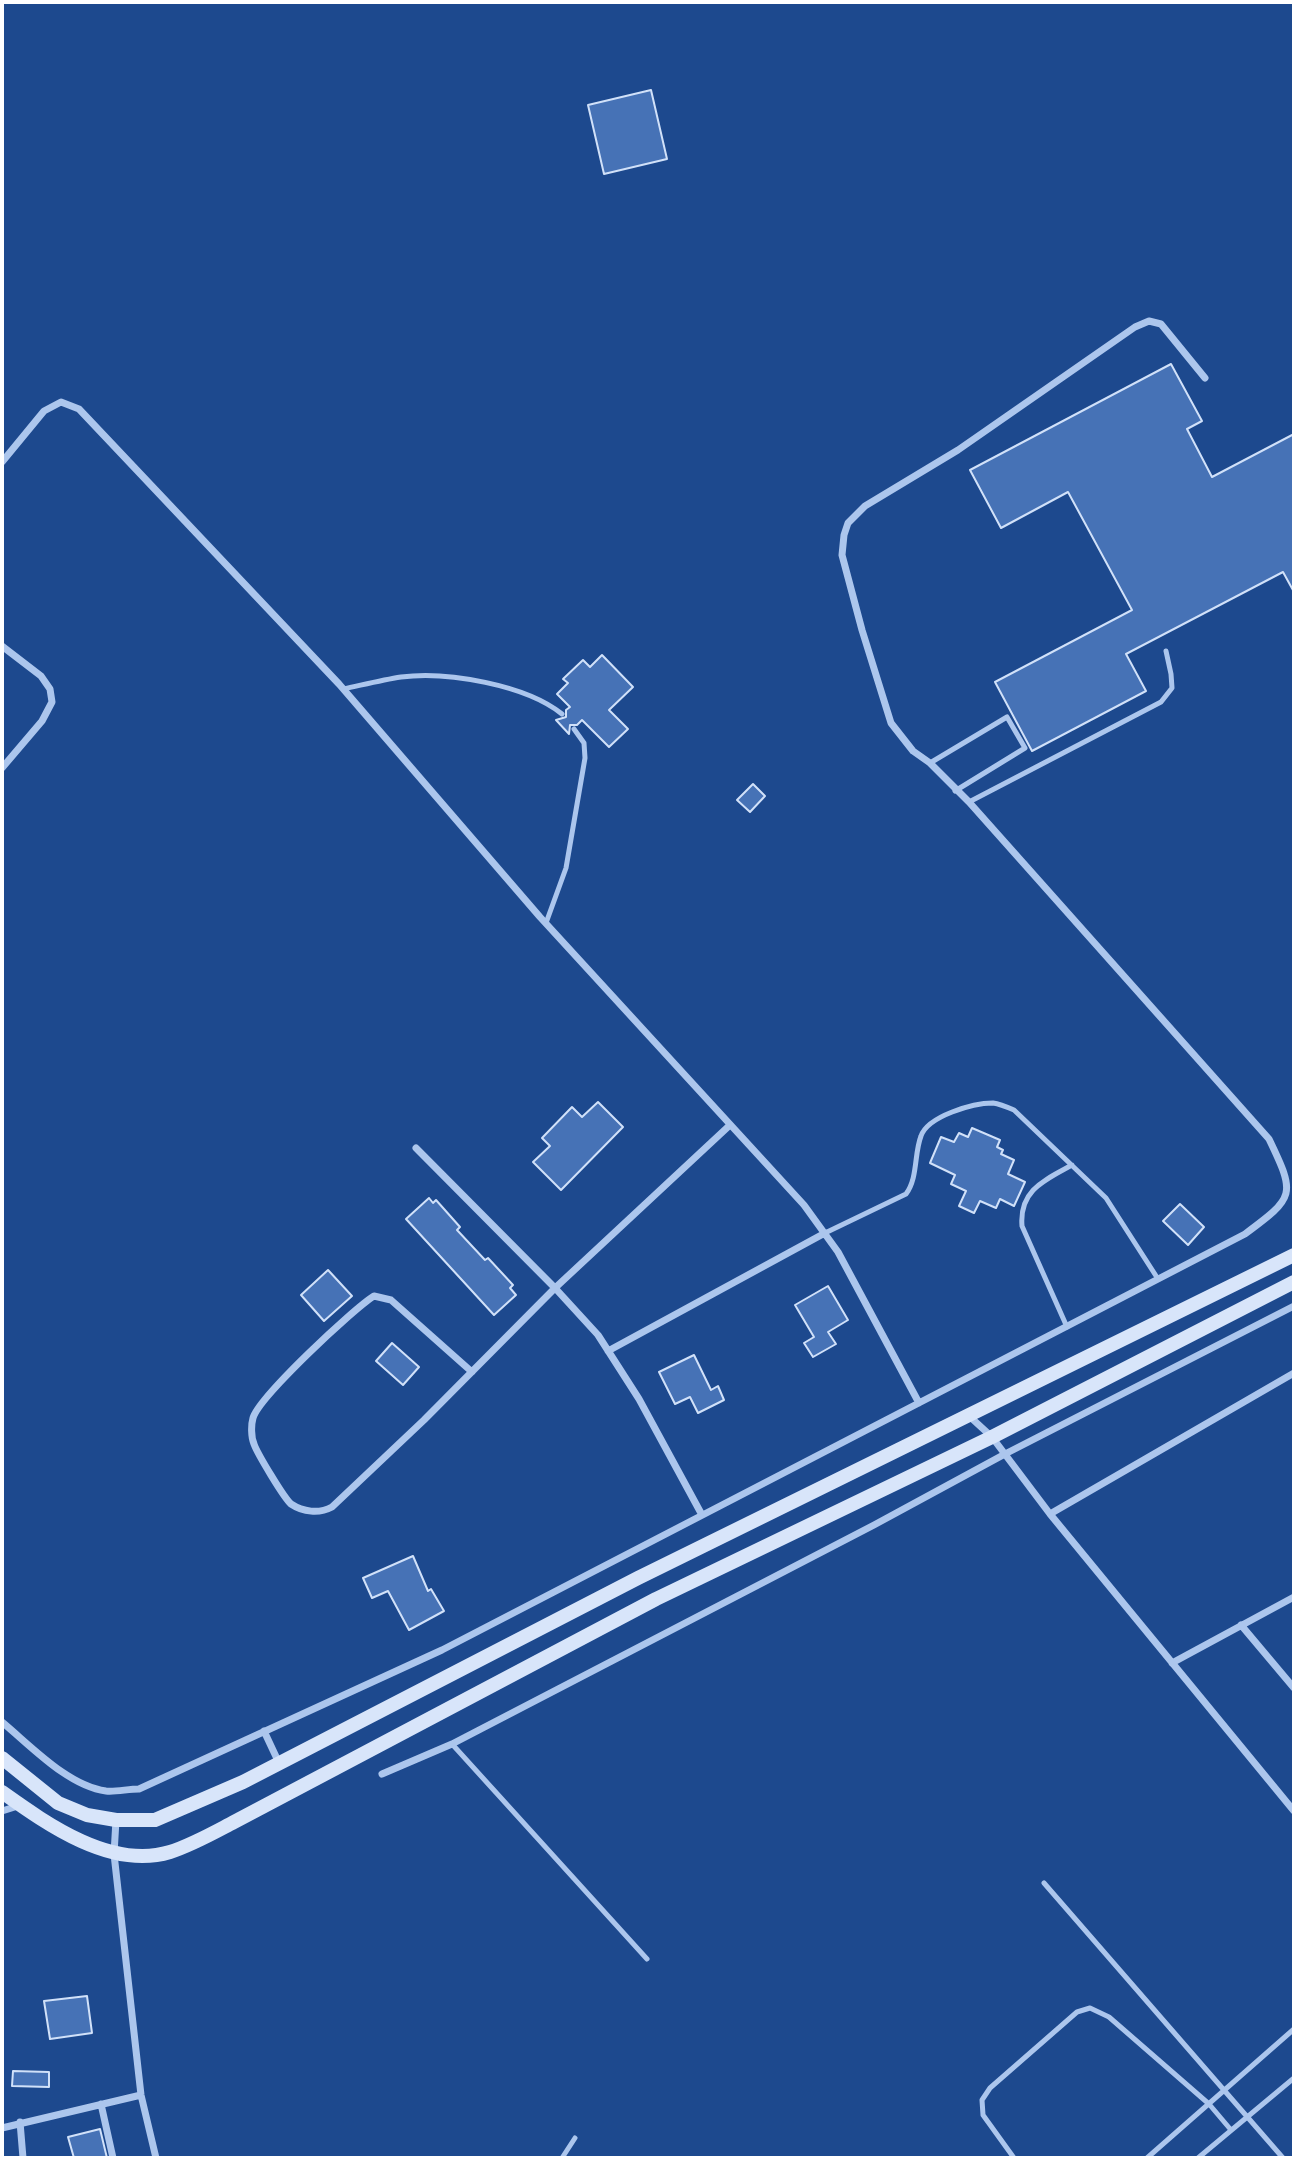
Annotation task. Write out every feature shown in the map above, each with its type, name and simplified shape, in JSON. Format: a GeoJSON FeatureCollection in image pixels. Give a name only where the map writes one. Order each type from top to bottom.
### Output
{"type":"FeatureCollection","features":[{"type":"Feature","properties":{"kind":"street"},"geometry":{"type":"LineString","coordinates":[[2,1723],[84,1786],[108,1791],[139,1788],[442,1650],[1245,1234],[1281,1208],[1292,1192],[1293,1179],[1269,1139],[968,802],[930,763],[913,751],[891,723],[842,555],[848,523],[865,506],[958,450],[1142,324],[1149,321],[1161,324],[1205,378]]}},
{"type":"Feature","properties":{"kind":"street"},"geometry":{"type":"LineString","coordinates":[[2,462],[44,411],[61,402],[79,409],[343,689],[546,923],[804,1205],[838,1252],[919,1403]]}},
{"type":"Feature","properties":{"kind":"street"},"geometry":{"type":"LineString","coordinates":[[2,646],[41,676],[50,688],[52,702],[42,721],[2,768]]}},
{"type":"Feature","properties":{"kind":"street"},"geometry":{"type":"LineString","coordinates":[[472,1372],[391,1300],[374,1296],[261,1402],[253,1417],[254,1445],[290,1503],[311,1511],[322,1512],[332,1507],[472,1372],[555,1288],[730,1125]]}},
{"type":"Feature","properties":{"kind":"street"},"geometry":{"type":"LineString","coordinates":[[416,1148],[598,1335],[639,1399],[702,1515]]}},
{"type":"Feature","properties":{"kind":"street"},"geometry":{"type":"LineString","coordinates":[[608,1351],[825,1233]]}},
{"type":"Feature","properties":{"kind":"street"},"geometry":{"type":"LineString","coordinates":[[2,1758],[58,1803],[87,1815],[116,1821],[155,1820],[243,1782],[638,1578],[1294,1255]]}},
{"type":"Feature","properties":{"kind":"street"},"geometry":{"type":"LineString","coordinates":[[2,1793],[50,1826],[114,1854],[151,1855],[169,1852],[205,1837],[656,1599],[992,1437],[1294,1282]]}},
{"type":"Feature","properties":{"kind":"street"},"geometry":{"type":"LineString","coordinates":[[382,1774],[452,1744],[874,1525],[1004,1454],[1294,1306]]}},
{"type":"Feature","properties":{"kind":"street"},"geometry":{"type":"LineString","coordinates":[[1050,1514],[1294,1373]]}},
{"type":"Feature","properties":{"kind":"street"},"geometry":{"type":"LineString","coordinates":[[968,1415],[992,1437],[1050,1514],[1294,1811]]}},
{"type":"Feature","properties":{"kind":"street"},"geometry":{"type":"LineString","coordinates":[[1172,1663],[1294,1597]]}},
{"type":"Feature","properties":{"kind":"street"},"geometry":{"type":"LineString","coordinates":[[1241,1625],[1294,1688]]}},
{"type":"Feature","properties":{"kind":"street"},"geometry":{"type":"LineString","coordinates":[[264,1731],[279,1763]]}},
{"type":"Feature","properties":{"kind":"street"},"geometry":{"type":"LineString","coordinates":[[2,1811],[21,1805]]}},
{"type":"Feature","properties":{"kind":"street"},"geometry":{"type":"LineString","coordinates":[[116,1821],[114,1854],[141,2095],[156,2158]]}},
{"type":"Feature","properties":{"kind":"street"},"geometry":{"type":"LineString","coordinates":[[2,2128],[141,2095]]}},
{"type":"Feature","properties":{"kind":"street"},"geometry":{"type":"LineString","coordinates":[[101,2104],[113,2158]]}},
{"type":"Feature","properties":{"kind":"street"},"geometry":{"type":"LineString","coordinates":[[20,2122],[23,2158]]}},
{"type":"Feature","properties":{"kind":"lane"},"geometry":{"type":"LineString","coordinates":[[968,802],[1161,702],[1172,688],[1166,651]]}},
{"type":"Feature","properties":{"kind":"lane"},"geometry":{"type":"LineString","coordinates":[[343,689],[404,677],[472,680],[523,693],[550,704],[562,714]]}},
{"type":"Feature","properties":{"kind":"lane"},"geometry":{"type":"LineString","coordinates":[[930,763],[1007,717],[1025,748],[955,791]]}},
{"type":"Feature","properties":{"kind":"lane"},"geometry":{"type":"LineString","coordinates":[[546,923],[566,868],[585,758],[584,743],[574,729]]}},
{"type":"Feature","properties":{"kind":"lane"},"geometry":{"type":"LineString","coordinates":[[825,1233],[906,1194],[912,1183],[924,1129],[947,1114],[978,1104],[996,1103],[1014,1110],[1106,1198],[1158,1279]]}},
{"type":"Feature","properties":{"kind":"lane"},"geometry":{"type":"LineString","coordinates":[[1067,1327],[1022,1226],[1021,1214],[1026,1198],[1042,1182],[1072,1165]]}},
{"type":"Feature","properties":{"kind":"lane"},"geometry":{"type":"LineString","coordinates":[[452,1744],[647,1959]]}},
{"type":"Feature","properties":{"kind":"lane"},"geometry":{"type":"LineString","coordinates":[[1044,1883],[1283,2158]]}},
{"type":"Feature","properties":{"kind":"lane"},"geometry":{"type":"LineString","coordinates":[[1014,2158],[983,2115],[982,2100],[990,2088],[1077,2012],[1090,2008],[1109,2017],[1209,2104],[1231,2130]]}},
{"type":"Feature","properties":{"kind":"lane"},"geometry":{"type":"LineString","coordinates":[[1147,2158],[1294,2029]]}},
{"type":"Feature","properties":{"kind":"lane"},"geometry":{"type":"LineString","coordinates":[[1198,2158],[1294,2078]]}},
{"type":"Feature","properties":{"kind":"lane"},"geometry":{"type":"LineString","coordinates":[[562,2158],[575,2138]]}},
{"type":"Feature","properties":{"kind":"building"},"geometry":{"type":"Polygon","coordinates":[[[651,90],[667,159],[604,174],[588,105],[651,90]]]}},
{"type":"Feature","properties":{"kind":"building"},"geometry":{"type":"Polygon","coordinates":[[[1171,364],[1202,421],[1187,429],[1212,477],[1294,434],[1294,592],[1283,572],[1126,654],[1146,691],[1032,751],[995,682],[1132,610],[1068,492],[1001,528],[970,470],[1171,364]]]}},
{"type":"Feature","properties":{"kind":"building"},"geometry":{"type":"Polygon","coordinates":[[[602,655],[633,687],[609,710],[628,729],[609,747],[582,720],[577,725],[570,725],[569,734],[556,720],[566,717],[566,710],[570,707],[557,694],[568,683],[563,679],[583,660],[590,667],[602,655]]]}},
{"type":"Feature","properties":{"kind":"building"},"geometry":{"type":"Polygon","coordinates":[[[753,784],[765,796],[750,812],[737,800],[753,784]]]}},
{"type":"Feature","properties":{"kind":"building"},"geometry":{"type":"Polygon","coordinates":[[[598,1102],[623,1127],[561,1190],[533,1162],[550,1146],[542,1138],[572,1107],[582,1117],[598,1102]]]}},
{"type":"Feature","properties":{"kind":"building"},"geometry":{"type":"Polygon","coordinates":[[[972,1128],[1000,1140],[997,1147],[1003,1150],[1001,1154],[1014,1160],[1008,1174],[1025,1182],[1014,1206],[1000,1199],[996,1208],[980,1201],[974,1213],[959,1206],[966,1191],[951,1184],[955,1175],[930,1163],[941,1137],[954,1142],[959,1133],[968,1137],[972,1128]]]}},
{"type":"Feature","properties":{"kind":"building"},"geometry":{"type":"Polygon","coordinates":[[[429,1198],[433,1203],[436,1200],[460,1227],[457,1230],[513,1285],[510,1288],[516,1295],[494,1315],[406,1219],[429,1198]]]}},
{"type":"Feature","properties":{"kind":"building"},"geometry":{"type":"Polygon","coordinates":[[[1180,1204],[1204,1227],[1188,1245],[1163,1221],[1180,1204]]]}},
{"type":"Feature","properties":{"kind":"building"},"geometry":{"type":"Polygon","coordinates":[[[328,1270],[352,1296],[324,1321],[301,1295],[328,1270]]]}},
{"type":"Feature","properties":{"kind":"building"},"geometry":{"type":"Polygon","coordinates":[[[828,1286],[848,1320],[828,1332],[836,1344],[813,1357],[804,1343],[814,1337],[795,1305],[828,1286]]]}},
{"type":"Feature","properties":{"kind":"building"},"geometry":{"type":"Polygon","coordinates":[[[392,1343],[419,1367],[403,1385],[376,1361],[392,1343]]]}},
{"type":"Feature","properties":{"kind":"building"},"geometry":{"type":"Polygon","coordinates":[[[694,1355],[711,1390],[718,1386],[724,1400],[698,1413],[690,1397],[675,1404],[659,1372],[694,1355]]]}},
{"type":"Feature","properties":{"kind":"building"},"geometry":{"type":"Polygon","coordinates":[[[413,1556],[428,1591],[431,1589],[444,1611],[409,1630],[388,1591],[372,1598],[363,1578],[413,1556]]]}},
{"type":"Feature","properties":{"kind":"building"},"geometry":{"type":"Polygon","coordinates":[[[87,1996],[92,2033],[50,2039],[44,2001],[87,1996]]]}},
{"type":"Feature","properties":{"kind":"building"},"geometry":{"type":"Polygon","coordinates":[[[13,2071],[49,2072],[49,2087],[12,2086],[13,2071]]]}},
{"type":"Feature","properties":{"kind":"building"},"geometry":{"type":"Polygon","coordinates":[[[100,2129],[107,2158],[74,2158],[68,2137],[100,2129]]]}}]}
